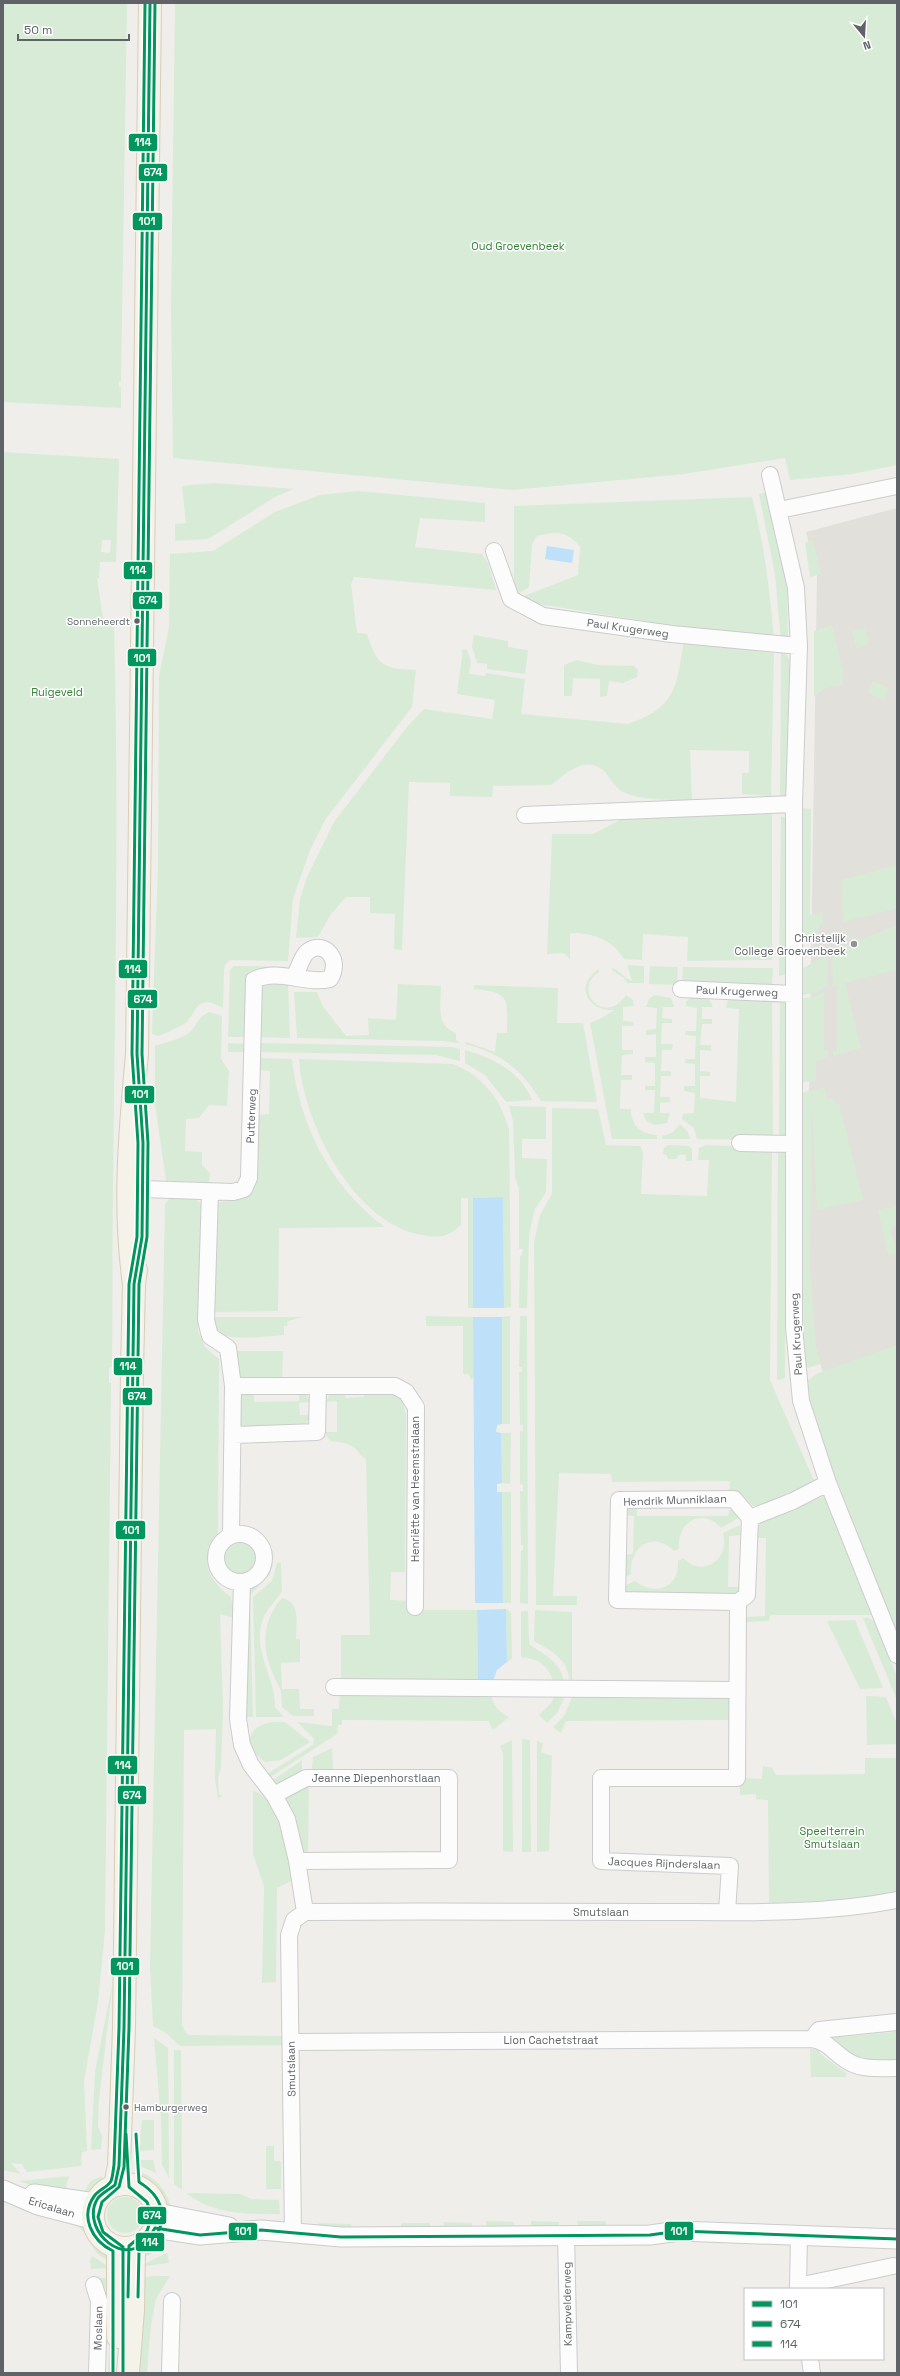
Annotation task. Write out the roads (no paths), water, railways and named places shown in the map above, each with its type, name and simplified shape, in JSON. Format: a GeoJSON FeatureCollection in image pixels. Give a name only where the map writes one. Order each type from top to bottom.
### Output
{"type":"FeatureCollection","features":[{"type":"Feature","properties":{"kind":"main road"},"geometry":{"type":"LineString","coordinates":[[134,1284],[128,1242],[127,1189],[137,1054],[150,3]]}},
{"type":"Feature","properties":{"kind":"main road"},"geometry":{"type":"LineString","coordinates":[[125,2185],[118,2166],[124,2028],[134,1284],[142,1237],[143,1143],[137,1054]]}},
{"type":"Feature","properties":{"kind":"main road"},"geometry":{"type":"LineString","coordinates":[[125,2185],[150,2195],[156,2220],[150,2238],[126,2248],[110,2245],[98,2235],[94,2211],[107,2189],[125,2185]]}},
{"type":"Feature","properties":{"kind":"main road"},"geometry":{"type":"LineString","coordinates":[[118,2373],[126,2248]]}},
{"type":"Feature","properties":{"kind":"main road"},"geometry":{"type":"LineString","coordinates":[[126,2248],[133,2310],[128,2373]]}},
{"type":"Feature","properties":{"kind":"street","name":"Paul Krugerweg"},"geometry":{"type":"LineString","coordinates":[[770,475],[796,588],[799,646],[794,804],[793,994],[794,1327],[798,1377],[801,1401],[828,1483],[897,1655]]}},
{"type":"Feature","properties":{"kind":"street"},"geometry":{"type":"LineString","coordinates":[[779,510],[897,486]]}},
{"type":"Feature","properties":{"kind":"street","name":"Paul Krugerweg"},"geometry":{"type":"LineString","coordinates":[[494,551],[511,599],[543,616],[672,634],[799,646]]}},
{"type":"Feature","properties":{"kind":"street"},"geometry":{"type":"LineString","coordinates":[[525,815],[794,804]]}},
{"type":"Feature","properties":{"kind":"street","name":"Putterweg"},"geometry":{"type":"LineString","coordinates":[[142,1189],[233,1192],[244,1189],[249,1178],[254,980],[261,976],[295,976]]}},
{"type":"Feature","properties":{"kind":"street","name":"Paul Krugerweg"},"geometry":{"type":"LineString","coordinates":[[681,989],[793,994]]}},
{"type":"Feature","properties":{"kind":"street"},"geometry":{"type":"LineString","coordinates":[[740,1143],[794,1144]]}},
{"type":"Feature","properties":{"kind":"street"},"geometry":{"type":"LineString","coordinates":[[210,1192],[206,1320],[210,1336],[228,1348],[233,1386],[231,1535]]}},
{"type":"Feature","properties":{"kind":"street","name":"Henriëtte van Heemstralaan"},"geometry":{"type":"LineString","coordinates":[[233,1386],[395,1386],[406,1392],[416,1407],[415,1607]]}},
{"type":"Feature","properties":{"kind":"street"},"geometry":{"type":"LineString","coordinates":[[233,1435],[317,1432],[318,1386]]}},
{"type":"Feature","properties":{"kind":"street"},"geometry":{"type":"LineString","coordinates":[[334,1687],[737,1690],[738,1602],[747,1595],[750,1518],[793,1501],[828,1483]]}},
{"type":"Feature","properties":{"kind":"street","name":"Hendrik Munniklaan"},"geometry":{"type":"LineString","coordinates":[[738,1602],[617,1600],[619,1500],[734,1499],[750,1518]]}},
{"type":"Feature","properties":{"kind":"street"},"geometry":{"type":"LineString","coordinates":[[248,1534],[257,1540],[263,1548],[263,1566],[258,1574],[250,1580],[242,1582],[225,1577],[219,1570],[216,1561],[216,1551],[221,1542],[231,1535],[248,1534]]}},
{"type":"Feature","properties":{"kind":"street"},"geometry":{"type":"LineString","coordinates":[[242,1582],[238,1719],[242,1745],[251,1765],[274,1795],[287,1819],[297,1861],[305,1912]]}},
{"type":"Feature","properties":{"kind":"street","name":"Jacques Rijnderslaan"},"geometry":{"type":"LineString","coordinates":[[727,1912],[730,1866],[601,1861],[601,1778],[737,1778],[737,1690]]}},
{"type":"Feature","properties":{"kind":"street","name":"Jeanne Diepenhorstlaan"},"geometry":{"type":"LineString","coordinates":[[274,1795],[306,1778],[449,1778],[449,1860],[297,1861]]}},
{"type":"Feature","properties":{"kind":"street","name":"Smutslaan"},"geometry":{"type":"LineString","coordinates":[[293,2232],[289,1935],[294,1920],[305,1912],[727,1912],[822,1910],[869,1906],[897,1900]]}},
{"type":"Feature","properties":{"kind":"street"},"geometry":{"type":"LineString","coordinates":[[812,2039],[819,2030],[897,2022]]}},
{"type":"Feature","properties":{"kind":"street","name":"Lion Cachetstraat"},"geometry":{"type":"LineString","coordinates":[[291,2042],[812,2039],[822,2040],[849,2063],[862,2068],[897,2068]]}},
{"type":"Feature","properties":{"kind":"street","name":"Ericalaan"},"geometry":{"type":"LineString","coordinates":[[8,2192],[46,2195],[94,2211]]}},
{"type":"Feature","properties":{"kind":"street"},"geometry":{"type":"LineString","coordinates":[[156,2220],[218,2223],[240,2231],[293,2232],[341,2237],[650,2235],[679,2231],[799,2234],[897,2239]]}},
{"type":"Feature","properties":{"kind":"street"},"geometry":{"type":"LineString","coordinates":[[799,2234],[798,2287],[893,2266]]}},
{"type":"Feature","properties":{"kind":"street","name":"Kampvelderweg"},"geometry":{"type":"LineString","coordinates":[[566,2235],[569,2373]]}},
{"type":"Feature","properties":{"kind":"street","name":"Moslaan"},"geometry":{"type":"LineString","coordinates":[[94,2284],[99,2301],[97,2373]]}},
{"type":"Feature","properties":{"kind":"street"},"geometry":{"type":"LineString","coordinates":[[170,2373],[172,2301]]}},
{"type":"Feature","properties":{"kind":"street"},"geometry":{"type":"LineString","coordinates":[[810,2360],[812,2373]]}},
{"type":"Feature","properties":{"kind":"water"},"geometry":{"type":"Polygon","coordinates":[[[547,546],[574,550],[572,563],[545,559],[547,546]]]}},
{"type":"Feature","properties":{"kind":"water"},"geometry":{"type":"Polygon","coordinates":[[[503,1197],[504,1308],[473,1308],[473,1198],[503,1197]]]}},
{"type":"Feature","properties":{"kind":"water"},"geometry":{"type":"Polygon","coordinates":[[[473,1317],[502,1317],[502,1424],[497,1425],[496,1432],[501,1433],[502,1483],[497,1484],[497,1492],[502,1492],[503,1603],[475,1603],[473,1317]]]}},
{"type":"Feature","properties":{"kind":"water"},"geometry":{"type":"Polygon","coordinates":[[[506,1609],[507,1662],[497,1670],[493,1681],[478,1681],[477,1610],[506,1609]]]}},
{"type":"Feature","properties":{"kind":"place","name":"Sonneheerdt"},"geometry":{"type":"Point","coordinates":[137,621]}},
{"type":"Feature","properties":{"kind":"place","name":"Christelijk College Groevenbeek"},"geometry":{"type":"Point","coordinates":[854,944]}},
{"type":"Feature","properties":{"kind":"place","name":"Hamburgerweg"},"geometry":{"type":"Point","coordinates":[126,2107]}},
{"type":"Feature","properties":{"kind":"park label","name":"Oud Groevenbeek"},"geometry":{"type":"Point","coordinates":[518,246]}},
{"type":"Feature","properties":{"kind":"park label","name":"Ruigeveld"},"geometry":{"type":"Point","coordinates":[57,692]}},
{"type":"Feature","properties":{"kind":"park label","name":"Speelterrein Smutslaan"},"geometry":{"type":"Point","coordinates":[832,1837]}}]}
